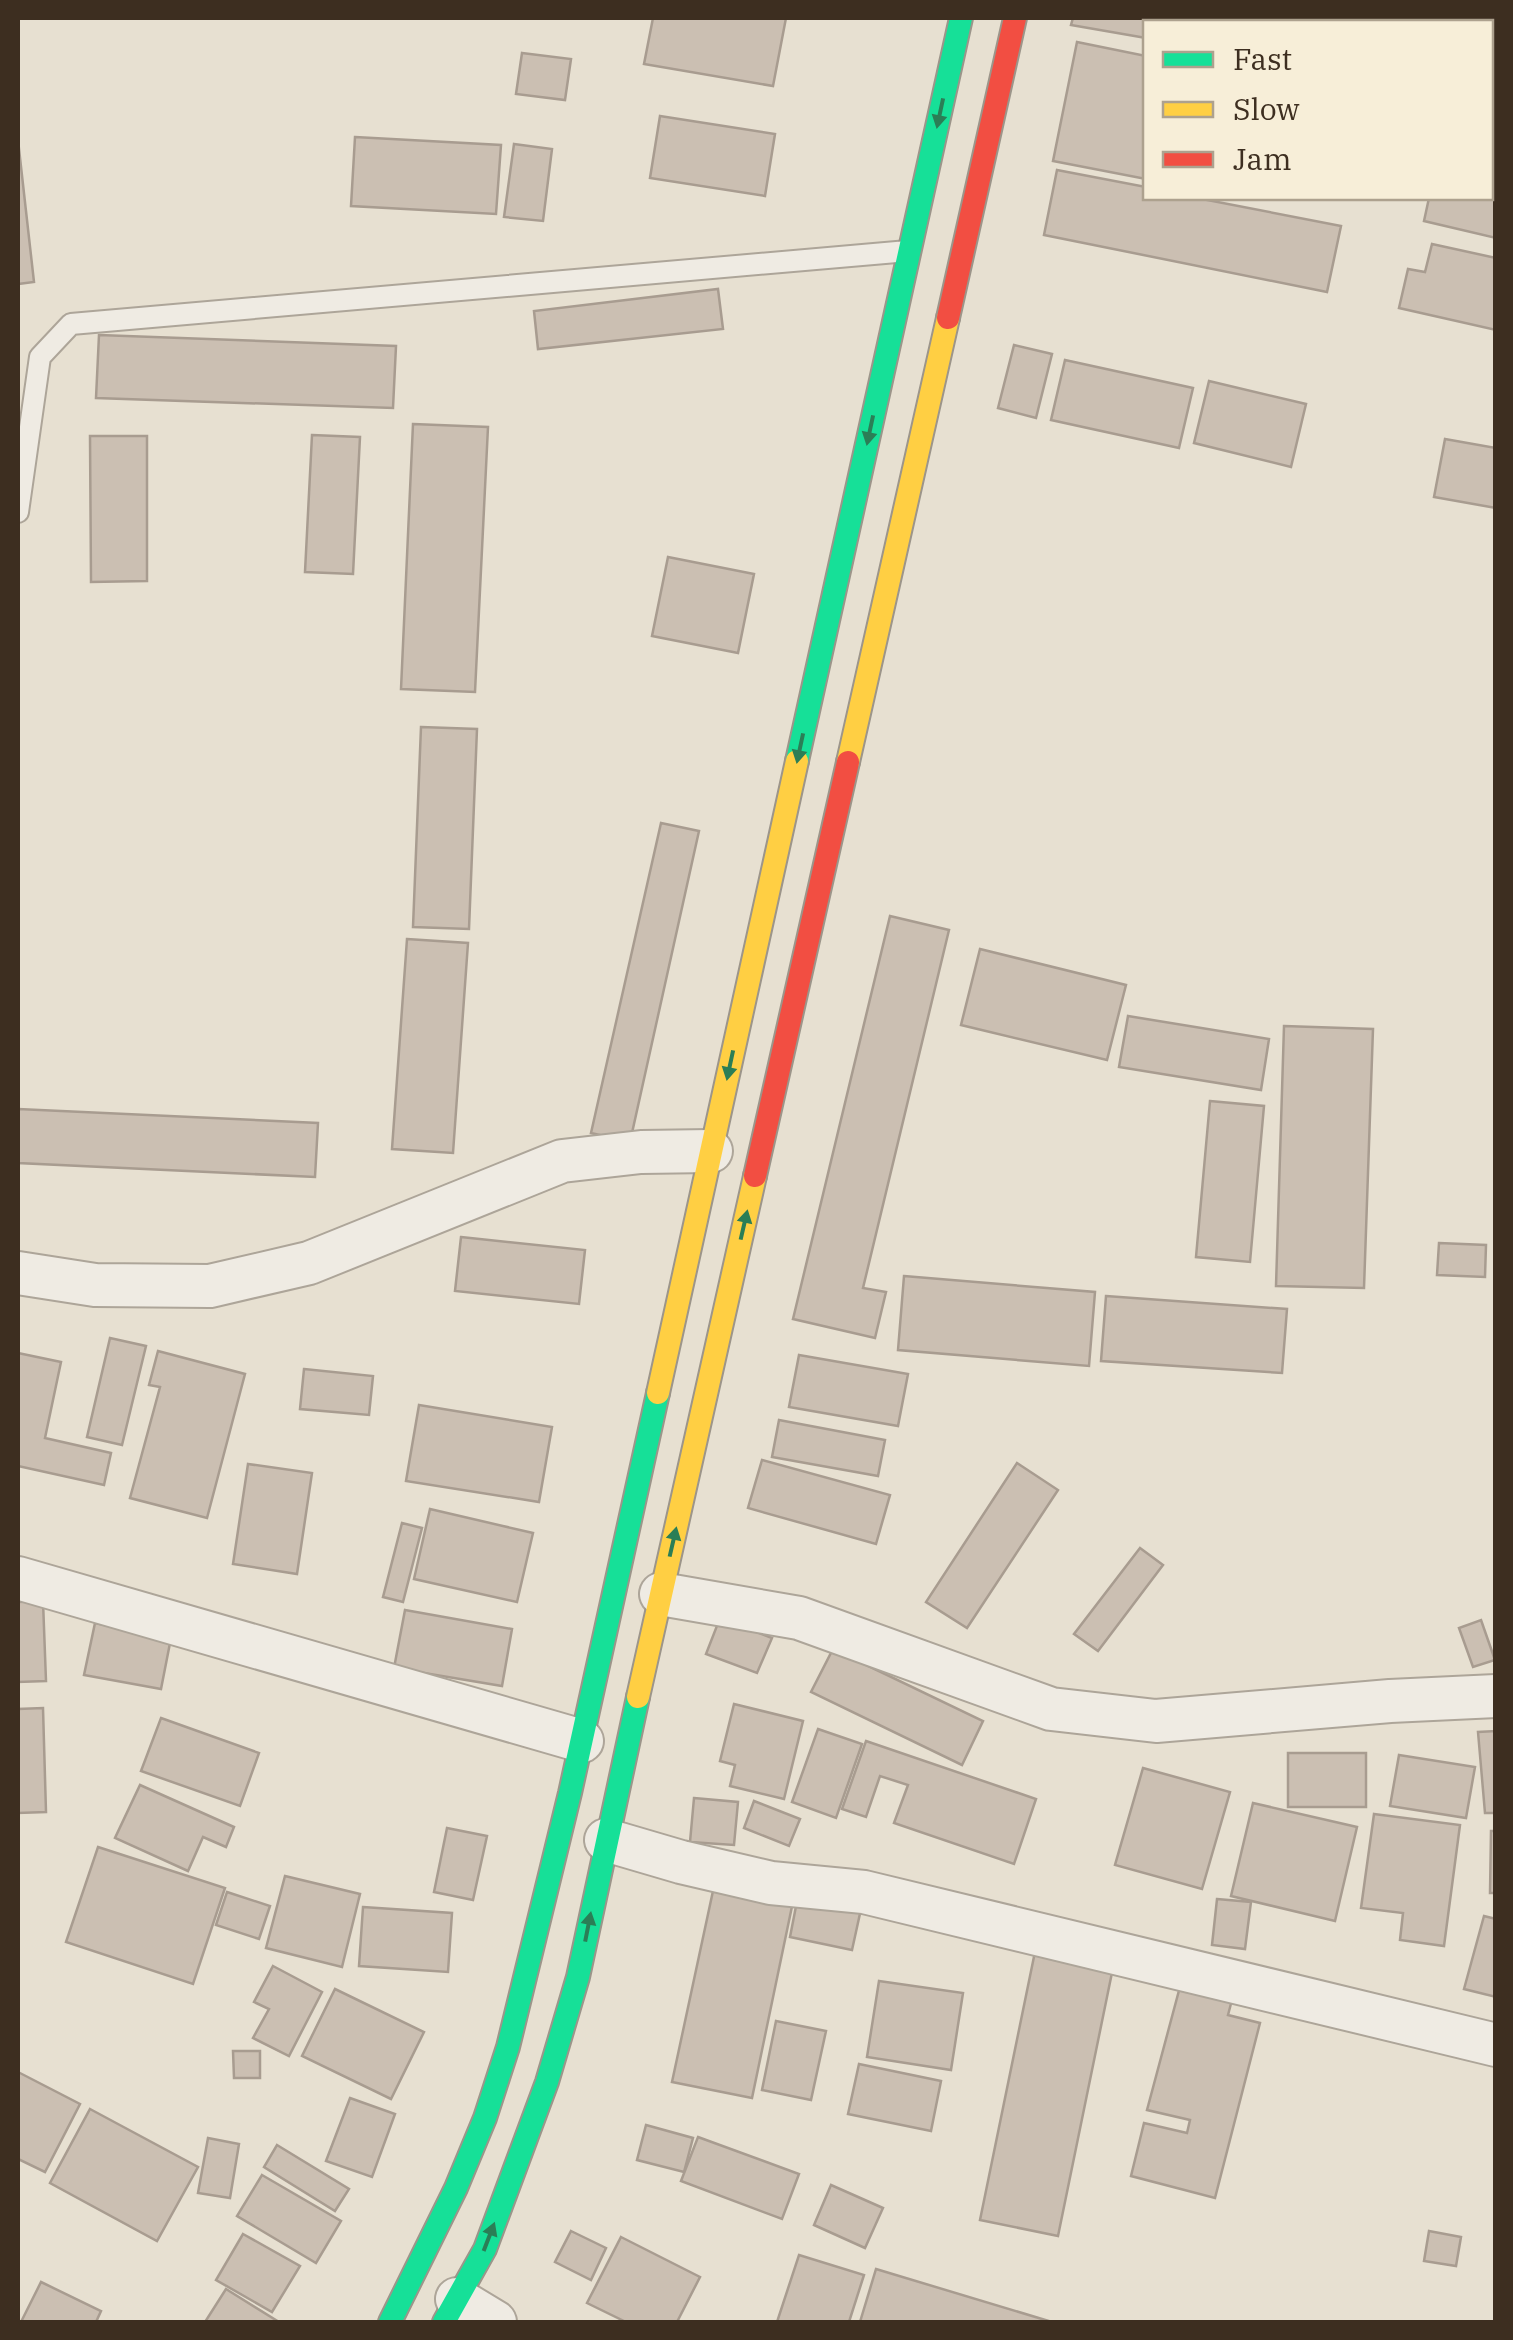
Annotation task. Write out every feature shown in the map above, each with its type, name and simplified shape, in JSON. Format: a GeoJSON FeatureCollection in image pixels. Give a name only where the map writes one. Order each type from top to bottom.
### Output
{"type":"FeatureCollection","features":[{"type":"Feature","properties":{"kind":"main road"},"geometry":{"type":"LineString","coordinates":[[390,2322],[444,2220],[507,2050],[582,1741],[961,18]]}},
{"type":"Feature","properties":{"kind":"main road"},"geometry":{"type":"LineString","coordinates":[[450,2311],[486,2249],[547,2082],[578,1977],[1016,18]]}},
{"type":"Feature","properties":{"kind":"street"},"geometry":{"type":"LineString","coordinates":[[18,1273],[95,1285],[210,1286],[310,1262],[562,1161],[640,1152],[711,1151]]}},
{"type":"Feature","properties":{"kind":"street"},"geometry":{"type":"LineString","coordinates":[[18,1578],[582,1741]]}},
{"type":"Feature","properties":{"kind":"street"},"geometry":{"type":"LineString","coordinates":[[661,1594],[799,1618],[1051,1709],[1156,1721],[1496,1696]]}},
{"type":"Feature","properties":{"kind":"street"},"geometry":{"type":"LineString","coordinates":[[606,1840],[771,1883],[864,1892],[1496,2045]]}},
{"type":"Feature","properties":{"kind":"street"},"geometry":{"type":"LineString","coordinates":[[450,2311],[495,2322]]}},
{"type":"Feature","properties":{"kind":"lane"},"geometry":{"type":"LineString","coordinates":[[18,512],[40,357],[72,324],[910,251]]}},
{"type":"Feature","properties":{"kind":"building"},"geometry":{"type":"Polygon","coordinates":[[[653,18],[786,18],[773,86],[644,64],[653,18]]]}},
{"type":"Feature","properties":{"kind":"building"},"geometry":{"type":"Polygon","coordinates":[[[1073,18],[1206,18],[1143,20],[1143,37],[1071,25],[1073,18]]]}},
{"type":"Feature","properties":{"kind":"building"},"geometry":{"type":"Polygon","coordinates":[[[1452,18],[1496,18],[1496,29],[1493,20],[1452,18]]]}},
{"type":"Feature","properties":{"kind":"building"},"geometry":{"type":"Polygon","coordinates":[[[1077,42],[1143,55],[1143,178],[1053,161],[1077,42]]]}},
{"type":"Feature","properties":{"kind":"building"},"geometry":{"type":"Polygon","coordinates":[[[522,53],[571,59],[565,100],[516,94],[522,53]]]}},
{"type":"Feature","properties":{"kind":"building"},"geometry":{"type":"Polygon","coordinates":[[[660,116],[775,134],[765,196],[650,178],[660,116]]]}},
{"type":"Feature","properties":{"kind":"building"},"geometry":{"type":"Polygon","coordinates":[[[355,137],[501,145],[496,214],[351,206],[355,137]]]}},
{"type":"Feature","properties":{"kind":"building"},"geometry":{"type":"Polygon","coordinates":[[[18,140],[34,282],[18,284],[18,140]]]}},
{"type":"Feature","properties":{"kind":"building"},"geometry":{"type":"Polygon","coordinates":[[[514,144],[552,149],[543,221],[504,217],[514,144]]]}},
{"type":"Feature","properties":{"kind":"building"},"geometry":{"type":"Polygon","coordinates":[[[1057,170],[1143,186],[1143,200],[1207,200],[1341,226],[1327,292],[1044,235],[1057,170]]]}},
{"type":"Feature","properties":{"kind":"building"},"geometry":{"type":"Polygon","coordinates":[[[1493,174],[1496,175],[1496,238],[1424,221],[1429,200],[1493,200],[1493,174]]]}},
{"type":"Feature","properties":{"kind":"building"},"geometry":{"type":"Polygon","coordinates":[[[1432,244],[1496,258],[1496,330],[1399,308],[1408,269],[1425,272],[1432,244]]]}},
{"type":"Feature","properties":{"kind":"building"},"geometry":{"type":"Polygon","coordinates":[[[718,289],[723,329],[538,349],[534,311],[718,289]]]}},
{"type":"Feature","properties":{"kind":"building"},"geometry":{"type":"Polygon","coordinates":[[[99,335],[396,346],[393,408],[96,398],[99,335]]]}},
{"type":"Feature","properties":{"kind":"building"},"geometry":{"type":"Polygon","coordinates":[[[1014,345],[1052,354],[1036,418],[998,408],[1014,345]]]}},
{"type":"Feature","properties":{"kind":"building"},"geometry":{"type":"Polygon","coordinates":[[[1065,360],[1193,388],[1179,448],[1051,420],[1065,360]]]}},
{"type":"Feature","properties":{"kind":"building"},"geometry":{"type":"Polygon","coordinates":[[[1209,381],[1306,404],[1291,467],[1194,443],[1209,381]]]}},
{"type":"Feature","properties":{"kind":"building"},"geometry":{"type":"Polygon","coordinates":[[[413,424],[488,427],[475,692],[401,689],[413,424]]]}},
{"type":"Feature","properties":{"kind":"building"},"geometry":{"type":"Polygon","coordinates":[[[312,435],[360,437],[353,574],[305,572],[312,435]]]}},
{"type":"Feature","properties":{"kind":"building"},"geometry":{"type":"Polygon","coordinates":[[[90,436],[147,436],[147,581],[91,582],[90,436]]]}},
{"type":"Feature","properties":{"kind":"building"},"geometry":{"type":"Polygon","coordinates":[[[1445,439],[1496,448],[1496,508],[1434,497],[1445,439]]]}},
{"type":"Feature","properties":{"kind":"building"},"geometry":{"type":"Polygon","coordinates":[[[668,557],[754,574],[738,653],[652,636],[668,557]]]}},
{"type":"Feature","properties":{"kind":"building"},"geometry":{"type":"Polygon","coordinates":[[[421,727],[477,729],[469,929],[413,927],[421,727]]]}},
{"type":"Feature","properties":{"kind":"building"},"geometry":{"type":"Polygon","coordinates":[[[661,823],[699,831],[630,1142],[591,1133],[661,823]]]}},
{"type":"Feature","properties":{"kind":"building"},"geometry":{"type":"Polygon","coordinates":[[[890,916],[949,930],[863,1288],[886,1292],[875,1338],[793,1319],[890,916]]]}},
{"type":"Feature","properties":{"kind":"building"},"geometry":{"type":"Polygon","coordinates":[[[407,939],[468,943],[453,1153],[392,1149],[407,939]]]}},
{"type":"Feature","properties":{"kind":"building"},"geometry":{"type":"Polygon","coordinates":[[[980,949],[1126,985],[1107,1060],[961,1025],[980,949]]]}},
{"type":"Feature","properties":{"kind":"building"},"geometry":{"type":"Polygon","coordinates":[[[1128,1016],[1269,1039],[1261,1090],[1119,1067],[1128,1016]]]}},
{"type":"Feature","properties":{"kind":"building"},"geometry":{"type":"Polygon","coordinates":[[[1284,1026],[1373,1029],[1364,1288],[1276,1286],[1284,1026]]]}},
{"type":"Feature","properties":{"kind":"building"},"geometry":{"type":"Polygon","coordinates":[[[1210,1101],[1264,1106],[1250,1262],[1196,1257],[1210,1101]]]}},
{"type":"Feature","properties":{"kind":"building"},"geometry":{"type":"Polygon","coordinates":[[[18,1109],[318,1123],[315,1177],[18,1163],[18,1109]]]}},
{"type":"Feature","properties":{"kind":"building"},"geometry":{"type":"Polygon","coordinates":[[[461,1237],[585,1250],[579,1304],[455,1291],[461,1237]]]}},
{"type":"Feature","properties":{"kind":"building"},"geometry":{"type":"Polygon","coordinates":[[[1439,1243],[1486,1245],[1485,1277],[1437,1275],[1439,1243]]]}},
{"type":"Feature","properties":{"kind":"building"},"geometry":{"type":"Polygon","coordinates":[[[904,1276],[1095,1292],[1089,1366],[898,1350],[904,1276]]]}},
{"type":"Feature","properties":{"kind":"building"},"geometry":{"type":"Polygon","coordinates":[[[1106,1296],[1287,1309],[1282,1373],[1101,1361],[1106,1296]]]}},
{"type":"Feature","properties":{"kind":"building"},"geometry":{"type":"Polygon","coordinates":[[[110,1338],[146,1346],[122,1445],[87,1437],[110,1338]]]}},
{"type":"Feature","properties":{"kind":"building"},"geometry":{"type":"Polygon","coordinates":[[[158,1351],[245,1374],[207,1518],[130,1498],[160,1387],[149,1385],[158,1351]]]}},
{"type":"Feature","properties":{"kind":"building"},"geometry":{"type":"Polygon","coordinates":[[[18,1353],[61,1362],[45,1438],[111,1453],[104,1485],[18,1466],[18,1353]]]}},
{"type":"Feature","properties":{"kind":"building"},"geometry":{"type":"Polygon","coordinates":[[[799,1355],[908,1374],[898,1426],[789,1407],[799,1355]]]}},
{"type":"Feature","properties":{"kind":"building"},"geometry":{"type":"Polygon","coordinates":[[[304,1369],[373,1376],[369,1415],[300,1409],[304,1369]]]}},
{"type":"Feature","properties":{"kind":"building"},"geometry":{"type":"Polygon","coordinates":[[[419,1405],[552,1427],[539,1502],[406,1481],[419,1405]]]}},
{"type":"Feature","properties":{"kind":"building"},"geometry":{"type":"Polygon","coordinates":[[[779,1420],[885,1440],[878,1476],[772,1457],[779,1420]]]}},
{"type":"Feature","properties":{"kind":"building"},"geometry":{"type":"Polygon","coordinates":[[[762,1460],[890,1495],[876,1544],[748,1508],[762,1460]]]}},
{"type":"Feature","properties":{"kind":"building"},"geometry":{"type":"Polygon","coordinates":[[[1017,1463],[1058,1490],[967,1628],[926,1602],[1017,1463]]]}},
{"type":"Feature","properties":{"kind":"building"},"geometry":{"type":"Polygon","coordinates":[[[248,1464],[312,1473],[297,1574],[233,1564],[248,1464]]]}},
{"type":"Feature","properties":{"kind":"building"},"geometry":{"type":"Polygon","coordinates":[[[430,1509],[533,1533],[517,1602],[414,1579],[430,1509]]]}},
{"type":"Feature","properties":{"kind":"building"},"geometry":{"type":"Polygon","coordinates":[[[402,1523],[422,1528],[403,1602],[383,1597],[402,1523]]]}},
{"type":"Feature","properties":{"kind":"building"},"geometry":{"type":"Polygon","coordinates":[[[1140,1548],[1163,1565],[1098,1651],[1074,1634],[1140,1548]]]}},
{"type":"Feature","properties":{"kind":"building"},"geometry":{"type":"Polygon","coordinates":[[[43,1601],[46,1681],[18,1682],[18,1602],[43,1601]]]}},
{"type":"Feature","properties":{"kind":"building"},"geometry":{"type":"Polygon","coordinates":[[[405,1610],[512,1629],[502,1686],[394,1668],[405,1610]]]}},
{"type":"Feature","properties":{"kind":"building"},"geometry":{"type":"Polygon","coordinates":[[[720,1618],[772,1638],[757,1673],[706,1654],[720,1618]]]}},
{"type":"Feature","properties":{"kind":"building"},"geometry":{"type":"Polygon","coordinates":[[[1481,1620],[1495,1660],[1473,1667],[1459,1628],[1481,1620]]]}},
{"type":"Feature","properties":{"kind":"building"},"geometry":{"type":"Polygon","coordinates":[[[95,1623],[171,1638],[161,1689],[84,1675],[95,1623]]]}},
{"type":"Feature","properties":{"kind":"building"},"geometry":{"type":"Polygon","coordinates":[[[833,1649],[983,1721],[962,1765],[811,1692],[833,1649]]]}},
{"type":"Feature","properties":{"kind":"building"},"geometry":{"type":"Polygon","coordinates":[[[734,1704],[803,1721],[784,1799],[730,1786],[735,1765],[720,1761],[734,1704]]]}},
{"type":"Feature","properties":{"kind":"building"},"geometry":{"type":"Polygon","coordinates":[[[43,1708],[46,1812],[18,1813],[18,1709],[43,1708]]]}},
{"type":"Feature","properties":{"kind":"building"},"geometry":{"type":"Polygon","coordinates":[[[161,1718],[259,1753],[240,1806],[141,1771],[161,1718]]]}},
{"type":"Feature","properties":{"kind":"building"},"geometry":{"type":"Polygon","coordinates":[[[818,1729],[862,1744],[836,1818],[792,1802],[818,1729]]]}},
{"type":"Feature","properties":{"kind":"building"},"geometry":{"type":"Polygon","coordinates":[[[1496,1731],[1496,1813],[1485,1813],[1478,1732],[1496,1731]]]}},
{"type":"Feature","properties":{"kind":"building"},"geometry":{"type":"Polygon","coordinates":[[[866,1741],[1036,1799],[1014,1864],[894,1823],[908,1785],[880,1776],[866,1817],[842,1809],[866,1741]]]}},
{"type":"Feature","properties":{"kind":"building"},"geometry":{"type":"Polygon","coordinates":[[[1288,1753],[1366,1753],[1366,1807],[1288,1807],[1288,1753]]]}},
{"type":"Feature","properties":{"kind":"building"},"geometry":{"type":"Polygon","coordinates":[[[1399,1755],[1475,1767],[1466,1818],[1390,1806],[1399,1755]]]}},
{"type":"Feature","properties":{"kind":"building"},"geometry":{"type":"Polygon","coordinates":[[[1143,1768],[1230,1792],[1202,1889],[1115,1865],[1143,1768]]]}},
{"type":"Feature","properties":{"kind":"building"},"geometry":{"type":"Polygon","coordinates":[[[140,1785],[234,1827],[226,1847],[203,1837],[188,1871],[115,1838],[140,1785]]]}},
{"type":"Feature","properties":{"kind":"building"},"geometry":{"type":"Polygon","coordinates":[[[694,1798],[738,1802],[734,1845],[690,1842],[694,1798]]]}},
{"type":"Feature","properties":{"kind":"building"},"geometry":{"type":"Polygon","coordinates":[[[754,1801],[800,1819],[789,1846],[744,1828],[754,1801]]]}},
{"type":"Feature","properties":{"kind":"building"},"geometry":{"type":"Polygon","coordinates":[[[1253,1803],[1357,1827],[1335,1921],[1231,1896],[1253,1803]]]}},
{"type":"Feature","properties":{"kind":"building"},"geometry":{"type":"Polygon","coordinates":[[[1374,1814],[1460,1825],[1444,1946],[1400,1940],[1403,1913],[1361,1908],[1374,1814]]]}},
{"type":"Feature","properties":{"kind":"building"},"geometry":{"type":"Polygon","coordinates":[[[447,1828],[487,1836],[473,1900],[434,1892],[447,1828]]]}},
{"type":"Feature","properties":{"kind":"building"},"geometry":{"type":"Polygon","coordinates":[[[1491,1831],[1496,1831],[1496,1893],[1490,1893],[1491,1831]]]}},
{"type":"Feature","properties":{"kind":"building"},"geometry":{"type":"Polygon","coordinates":[[[98,1847],[225,1888],[193,1984],[66,1942],[98,1847]]]}},
{"type":"Feature","properties":{"kind":"building"},"geometry":{"type":"Polygon","coordinates":[[[285,1876],[360,1894],[342,1967],[266,1948],[285,1876]]]}},
{"type":"Feature","properties":{"kind":"building"},"geometry":{"type":"Polygon","coordinates":[[[716,1877],[795,1892],[752,2098],[672,2082],[716,1877]]]}},
{"type":"Feature","properties":{"kind":"building"},"geometry":{"type":"Polygon","coordinates":[[[227,1892],[270,1906],[259,1939],[216,1925],[227,1892]]]}},
{"type":"Feature","properties":{"kind":"building"},"geometry":{"type":"Polygon","coordinates":[[[798,1896],[861,1909],[852,1950],[790,1937],[798,1896]]]}},
{"type":"Feature","properties":{"kind":"building"},"geometry":{"type":"Polygon","coordinates":[[[1217,1899],[1251,1902],[1245,1949],[1212,1945],[1217,1899]]]}},
{"type":"Feature","properties":{"kind":"building"},"geometry":{"type":"Polygon","coordinates":[[[363,1907],[452,1913],[448,1972],[359,1966],[363,1907]]]}},
{"type":"Feature","properties":{"kind":"building"},"geometry":{"type":"Polygon","coordinates":[[[1484,1916],[1496,1919],[1496,1997],[1464,1989],[1484,1916]]]}},
{"type":"Feature","properties":{"kind":"building"},"geometry":{"type":"Polygon","coordinates":[[[1037,1942],[1115,1958],[1058,2236],[980,2220],[1037,1942]]]}},
{"type":"Feature","properties":{"kind":"building"},"geometry":{"type":"Polygon","coordinates":[[[273,1966],[322,1992],[289,2056],[253,2038],[269,2009],[254,2002],[273,1966]]]}},
{"type":"Feature","properties":{"kind":"building"},"geometry":{"type":"Polygon","coordinates":[[[879,1981],[963,1993],[951,2070],[867,2057],[879,1981]]]}},
{"type":"Feature","properties":{"kind":"building"},"geometry":{"type":"Polygon","coordinates":[[[1181,1983],[1233,1996],[1228,2015],[1260,2023],[1215,2198],[1131,2176],[1144,2123],[1187,2133],[1190,2120],[1147,2110],[1181,1983]]]}},
{"type":"Feature","properties":{"kind":"building"},"geometry":{"type":"Polygon","coordinates":[[[335,1989],[424,2032],[391,2099],[302,2056],[335,1989]]]}},
{"type":"Feature","properties":{"kind":"building"},"geometry":{"type":"Polygon","coordinates":[[[776,2021],[826,2031],[811,2100],[762,2090],[776,2021]]]}},
{"type":"Feature","properties":{"kind":"building"},"geometry":{"type":"Polygon","coordinates":[[[233,2051],[260,2051],[260,2078],[234,2078],[233,2051]]]}},
{"type":"Feature","properties":{"kind":"building"},"geometry":{"type":"Polygon","coordinates":[[[859,2064],[941,2081],[931,2131],[848,2114],[859,2064]]]}},
{"type":"Feature","properties":{"kind":"building"},"geometry":{"type":"Polygon","coordinates":[[[18,2072],[80,2104],[45,2172],[18,2159],[18,2072]]]}},
{"type":"Feature","properties":{"kind":"building"},"geometry":{"type":"Polygon","coordinates":[[[350,2098],[395,2114],[372,2177],[326,2161],[350,2098]]]}},
{"type":"Feature","properties":{"kind":"building"},"geometry":{"type":"Polygon","coordinates":[[[90,2109],[198,2167],[157,2241],[50,2183],[90,2109]]]}},
{"type":"Feature","properties":{"kind":"building"},"geometry":{"type":"Polygon","coordinates":[[[646,2125],[693,2138],[684,2172],[637,2160],[646,2125]]]}},
{"type":"Feature","properties":{"kind":"building"},"geometry":{"type":"Polygon","coordinates":[[[698,2137],[799,2174],[782,2219],[681,2181],[698,2137]]]}},
{"type":"Feature","properties":{"kind":"building"},"geometry":{"type":"Polygon","coordinates":[[[208,2138],[239,2144],[230,2198],[198,2193],[208,2138]]]}},
{"type":"Feature","properties":{"kind":"building"},"geometry":{"type":"Polygon","coordinates":[[[277,2145],[349,2189],[335,2211],[264,2167],[277,2145]]]}},
{"type":"Feature","properties":{"kind":"building"},"geometry":{"type":"Polygon","coordinates":[[[262,2175],[341,2221],[316,2263],[237,2216],[262,2175]]]}},
{"type":"Feature","properties":{"kind":"building"},"geometry":{"type":"Polygon","coordinates":[[[831,2185],[883,2208],[865,2248],[814,2225],[831,2185]]]}},
{"type":"Feature","properties":{"kind":"building"},"geometry":{"type":"Polygon","coordinates":[[[571,2231],[606,2248],[591,2280],[555,2262],[571,2231]]]}},
{"type":"Feature","properties":{"kind":"building"},"geometry":{"type":"Polygon","coordinates":[[[1429,2231],[1461,2237],[1456,2266],[1424,2261],[1429,2231]]]}},
{"type":"Feature","properties":{"kind":"building"},"geometry":{"type":"Polygon","coordinates":[[[243,2234],[300,2266],[272,2312],[216,2280],[243,2234]]]}},
{"type":"Feature","properties":{"kind":"building"},"geometry":{"type":"Polygon","coordinates":[[[621,2237],[700,2277],[677,2322],[626,2322],[587,2303],[621,2237]]]}},
{"type":"Feature","properties":{"kind":"building"},"geometry":{"type":"Polygon","coordinates":[[[799,2255],[864,2275],[849,2322],[777,2322],[799,2255]]]}},
{"type":"Feature","properties":{"kind":"building"},"geometry":{"type":"Polygon","coordinates":[[[876,2269],[1052,2322],[860,2322],[876,2269]]]}},
{"type":"Feature","properties":{"kind":"building"},"geometry":{"type":"Polygon","coordinates":[[[41,2282],[101,2311],[96,2322],[21,2322],[41,2282]]]}},
{"type":"Feature","properties":{"kind":"building"},"geometry":{"type":"Polygon","coordinates":[[[226,2289],[279,2322],[205,2322],[226,2289]]]}},
{"type":"Feature","properties":{"kind":"traffic: fast"},"geometry":{"type":"LineString","coordinates":[[797,761],[961,18]]}},
{"type":"Feature","properties":{"kind":"traffic: fast"},"geometry":{"type":"LineString","coordinates":[[390,2322],[456,2188],[508,2047],[570,1793],[658,1393]]}},
{"type":"Feature","properties":{"kind":"traffic: fast"},"geometry":{"type":"LineString","coordinates":[[444,2322],[485,2249],[547,2082],[578,1977],[638,1697]]}},
{"type":"Feature","properties":{"kind":"traffic: slow"},"geometry":{"type":"LineString","coordinates":[[848,762],[948,318]]}},
{"type":"Feature","properties":{"kind":"traffic: slow"},"geometry":{"type":"LineString","coordinates":[[658,1393],[797,761]]}},
{"type":"Feature","properties":{"kind":"traffic: slow"},"geometry":{"type":"LineString","coordinates":[[638,1697],[755,1176]]}},
{"type":"Feature","properties":{"kind":"traffic: jam"},"geometry":{"type":"LineString","coordinates":[[948,318],[1015,18]]}},
{"type":"Feature","properties":{"kind":"traffic: jam"},"geometry":{"type":"LineString","coordinates":[[755,1176],[848,762]]}}]}
